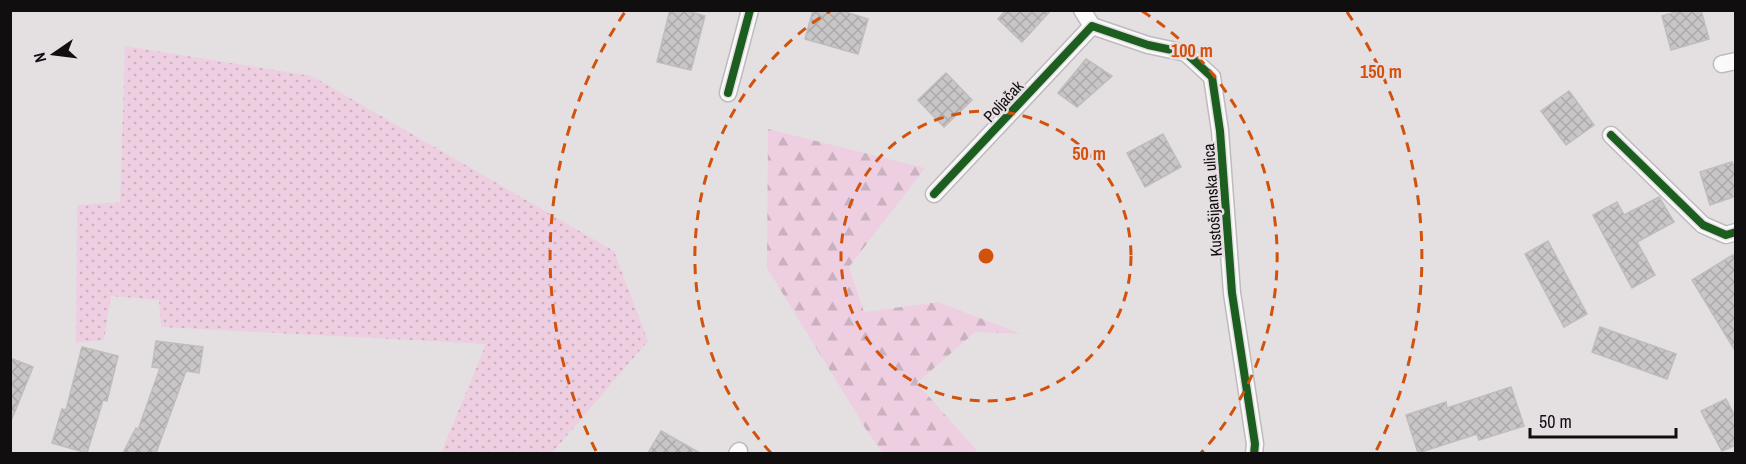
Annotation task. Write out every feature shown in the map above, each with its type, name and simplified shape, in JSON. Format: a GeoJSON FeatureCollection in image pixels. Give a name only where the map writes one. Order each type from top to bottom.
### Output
{"type":"FeatureCollection","features":[{"type":"Feature","properties":{"kind":"street"},"geometry":{"type":"LineString","coordinates":[[728,93],[750,10]]}},
{"type":"Feature","properties":{"kind":"street"},"geometry":{"type":"LineString","coordinates":[[1082,10],[1092,26]]}},
{"type":"Feature","properties":{"kind":"street","name":"Poljačak"},"geometry":{"type":"LineString","coordinates":[[934,194],[1092,26]]}},
{"type":"Feature","properties":{"kind":"street","name":"Kustošijanska ulica"},"geometry":{"type":"LineString","coordinates":[[1092,26],[1148,45],[1186,53],[1212,77],[1220,131],[1232,293],[1255,444],[1254,453]]}},
{"type":"Feature","properties":{"kind":"street"},"geometry":{"type":"LineString","coordinates":[[1611,135],[1703,225],[1726,235],[1736,232]]}},
{"type":"Feature","properties":{"kind":"green space"},"geometry":{"type":"Polygon","coordinates":[[[125,46],[312,76],[614,251],[648,341],[551,454],[441,453],[486,344],[161,327],[159,300],[111,296],[104,340],[76,343],[77,205],[120,202],[125,46]]]}},
{"type":"Feature","properties":{"kind":"green space"},"geometry":{"type":"Polygon","coordinates":[[[768,129],[925,168],[849,267],[864,312],[938,302],[1021,334],[975,332],[917,383],[979,453],[883,453],[867,431],[767,268],[768,129]]]}},
{"type":"Feature","properties":{"kind":"building"},"geometry":{"type":"Polygon","coordinates":[[[670,10],[684,10],[705,16],[691,70],[657,62],[670,10]]]}},
{"type":"Feature","properties":{"kind":"building"},"geometry":{"type":"Polygon","coordinates":[[[813,10],[839,10],[868,19],[858,54],[805,39],[813,10]]]}},
{"type":"Feature","properties":{"kind":"building"},"geometry":{"type":"Polygon","coordinates":[[[1006,10],[1051,10],[1022,42],[998,19],[1006,10]]]}},
{"type":"Feature","properties":{"kind":"building"},"geometry":{"type":"Polygon","coordinates":[[[1683,10],[1701,10],[1709,39],[1671,50],[1662,16],[1683,10]]]}},
{"type":"Feature","properties":{"kind":"building"},"geometry":{"type":"Polygon","coordinates":[[[1086,59],[1112,76],[1077,107],[1058,93],[1086,59]]]}},
{"type":"Feature","properties":{"kind":"building"},"geometry":{"type":"Polygon","coordinates":[[[946,73],[972,100],[944,127],[918,100],[946,73]]]}},
{"type":"Feature","properties":{"kind":"building"},"geometry":{"type":"Polygon","coordinates":[[[1569,91],[1594,125],[1566,145],[1541,111],[1569,91]]]}},
{"type":"Feature","properties":{"kind":"building"},"geometry":{"type":"Polygon","coordinates":[[[1163,134],[1181,167],[1145,187],[1127,153],[1163,134]]]}},
{"type":"Feature","properties":{"kind":"building"},"geometry":{"type":"Polygon","coordinates":[[[1732,162],[1736,172],[1736,196],[1710,205],[1700,172],[1732,162]]]}},
{"type":"Feature","properties":{"kind":"building"},"geometry":{"type":"Polygon","coordinates":[[[1659,197],[1674,222],[1637,242],[1655,275],[1632,288],[1593,215],[1617,202],[1624,215],[1659,197]]]}},
{"type":"Feature","properties":{"kind":"building"},"geometry":{"type":"Polygon","coordinates":[[[1548,241],[1587,314],[1564,327],[1525,254],[1548,241]]]}},
{"type":"Feature","properties":{"kind":"building"},"geometry":{"type":"Polygon","coordinates":[[[1736,253],[1736,352],[1692,280],[1736,253]]]}},
{"type":"Feature","properties":{"kind":"building"},"geometry":{"type":"Polygon","coordinates":[[[1600,327],[1676,354],[1667,379],[1592,352],[1600,327]]]}},
{"type":"Feature","properties":{"kind":"building"},"geometry":{"type":"Polygon","coordinates":[[[156,341],[203,347],[199,373],[186,371],[156,453],[123,453],[136,428],[138,430],[160,368],[152,367],[156,341]]]}},
{"type":"Feature","properties":{"kind":"building"},"geometry":{"type":"Polygon","coordinates":[[[82,347],[118,356],[107,401],[103,400],[87,453],[52,443],[62,409],[66,410],[82,347]]]}},
{"type":"Feature","properties":{"kind":"building"},"geometry":{"type":"Polygon","coordinates":[[[10,358],[33,367],[11,421],[10,421],[10,358]]]}},
{"type":"Feature","properties":{"kind":"building"},"geometry":{"type":"Polygon","coordinates":[[[1511,387],[1524,426],[1479,440],[1477,434],[1418,453],[1406,415],[1446,402],[1447,408],[1511,387]]]}},
{"type":"Feature","properties":{"kind":"building"},"geometry":{"type":"Polygon","coordinates":[[[1726,399],[1736,418],[1736,445],[1722,451],[1701,411],[1726,399]]]}},
{"type":"Feature","properties":{"kind":"building"},"geometry":{"type":"Polygon","coordinates":[[[661,431],[700,453],[648,453],[661,431]]]}},
{"type":"Feature","properties":{"kind":"cycle path"},"geometry":{"type":"LineString","coordinates":[[728,93],[750,10]]}},
{"type":"Feature","properties":{"kind":"cycle path"},"geometry":{"type":"LineString","coordinates":[[934,194],[1092,26],[1148,45],[1186,53],[1212,77],[1220,131],[1232,293],[1255,444],[1254,454]]}},
{"type":"Feature","properties":{"kind":"cycle path"},"geometry":{"type":"LineString","coordinates":[[1611,135],[1703,225],[1726,235],[1736,232]]}}]}
